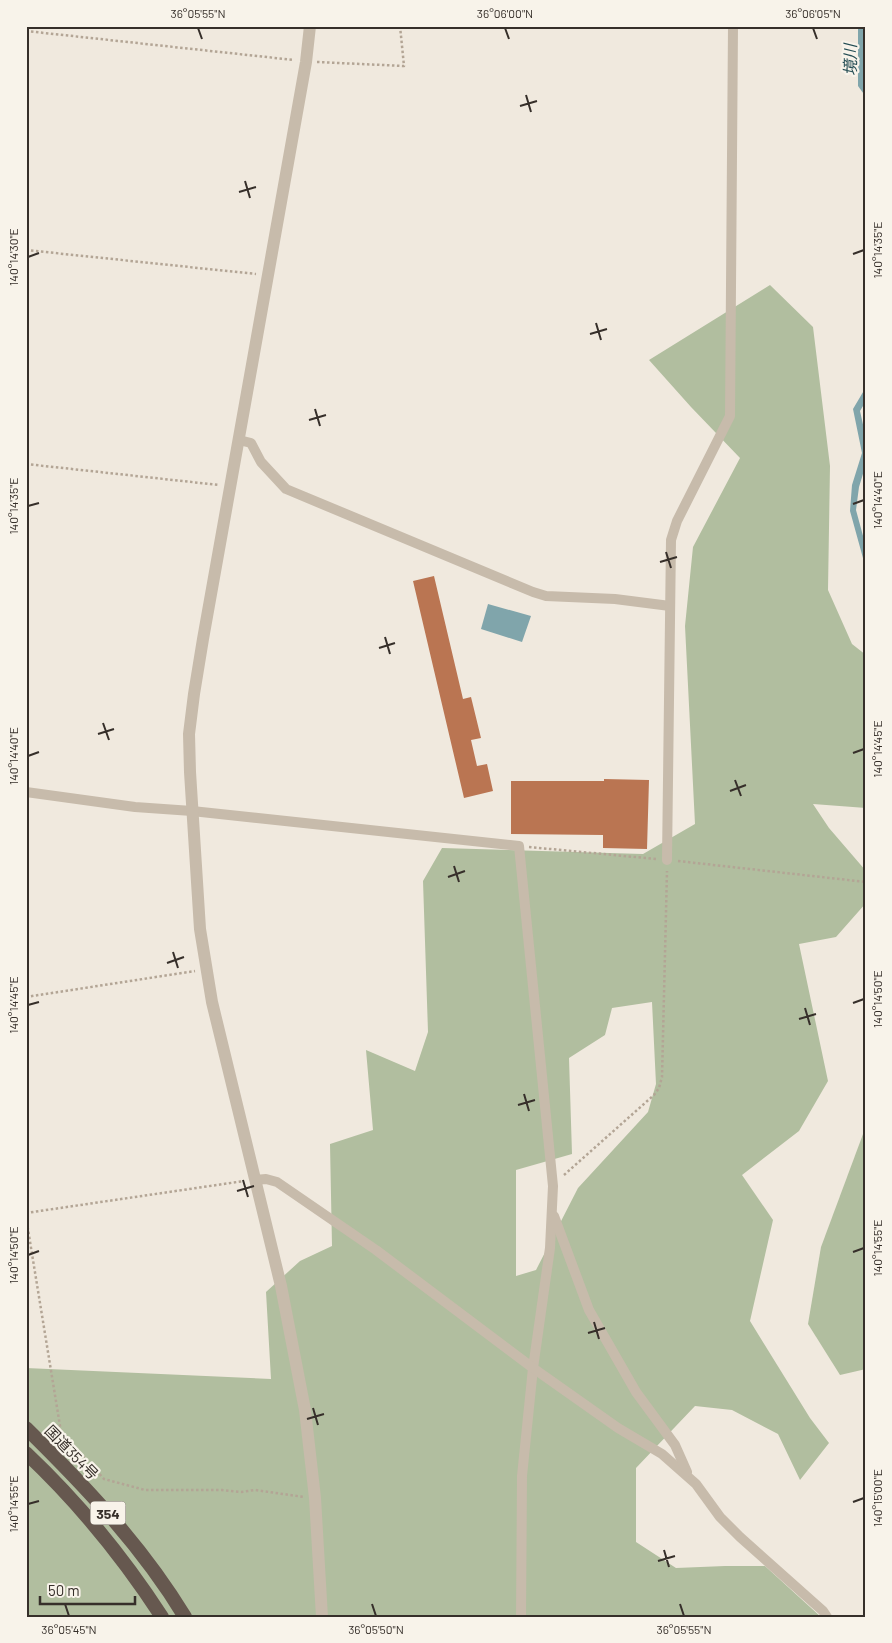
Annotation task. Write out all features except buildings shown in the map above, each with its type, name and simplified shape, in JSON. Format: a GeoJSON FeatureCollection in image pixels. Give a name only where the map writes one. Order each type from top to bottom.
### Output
{"type":"FeatureCollection","features":[{"type":"Feature","properties":{"kind":"highway","name":"国道354号"},"geometry":{"type":"LineString","coordinates":[[26,1428],[105,1510],[155,1572],[185,1617]]}},
{"type":"Feature","properties":{"kind":"highway","name":"354"},"geometry":{"type":"LineString","coordinates":[[26,1453],[88,1518],[119,1555],[162,1617]]}},
{"type":"Feature","properties":{"kind":"street"},"geometry":{"type":"LineString","coordinates":[[310,26],[306,62],[193,702],[190,734],[192,810],[200,930],[212,1002],[281,1286],[305,1410],[316,1498],[322,1617]]}},
{"type":"Feature","properties":{"kind":"street"},"geometry":{"type":"LineString","coordinates":[[667,860],[671,540],[676,521],[730,416],[733,26]]}},
{"type":"Feature","properties":{"kind":"street"},"geometry":{"type":"LineString","coordinates":[[238,440],[251,443],[261,462],[286,489],[533,592],[546,596],[615,599],[670,606]]}},
{"type":"Feature","properties":{"kind":"street"},"geometry":{"type":"LineString","coordinates":[[26,792],[135,807],[192,810],[519,846],[553,1186],[550,1248],[533,1368],[522,1476],[521,1617]]}},
{"type":"Feature","properties":{"kind":"street"},"geometry":{"type":"LineString","coordinates":[[255,1180],[266,1179],[277,1182],[376,1250],[533,1368],[618,1428],[662,1454],[696,1484],[720,1517],[740,1537],[823,1611],[827,1617]]}},
{"type":"Feature","properties":{"kind":"street"},"geometry":{"type":"LineString","coordinates":[[552,1210],[589,1310],[636,1392],[675,1445],[689,1478]]}},
{"type":"Feature","properties":{"kind":"path"},"geometry":{"type":"LineString","coordinates":[[26,31],[306,62],[404,66],[400,26]]}},
{"type":"Feature","properties":{"kind":"path"},"geometry":{"type":"LineString","coordinates":[[26,250],[268,276]]}},
{"type":"Feature","properties":{"kind":"path"},"geometry":{"type":"LineString","coordinates":[[26,464],[231,486]]}},
{"type":"Feature","properties":{"kind":"path"},"geometry":{"type":"LineString","coordinates":[[519,846],[866,882]]}},
{"type":"Feature","properties":{"kind":"path"},"geometry":{"type":"LineString","coordinates":[[553,1186],[654,1095],[659,1088],[662,1077],[667,860]]}},
{"type":"Feature","properties":{"kind":"path"},"geometry":{"type":"LineString","coordinates":[[26,997],[206,969]]}},
{"type":"Feature","properties":{"kind":"path"},"geometry":{"type":"LineString","coordinates":[[255,1180],[26,1215],[61,1432],[104,1479],[145,1490],[222,1490],[241,1492],[255,1490],[316,1498]]}},
{"type":"Feature","properties":{"kind":"green space"},"geometry":{"type":"Polygon","coordinates":[[[770,285],[813,327],[830,466],[828,590],[852,644],[866,655],[866,808],[813,804],[829,828],[866,871],[866,903],[836,937],[799,944],[828,1081],[799,1131],[742,1175],[773,1220],[750,1321],[810,1418],[829,1443],[800,1480],[778,1434],[732,1410],[695,1406],[636,1468],[636,1542],[676,1568],[765,1566],[821,1617],[26,1617],[26,1368],[271,1379],[266,1292],[300,1261],[332,1246],[330,1144],[373,1130],[366,1050],[415,1071],[428,1032],[423,881],[442,848],[643,854],[695,824],[685,626],[693,547],[740,458],[649,360],[770,285]],[[652,1002],[612,1008],[605,1035],[569,1058],[572,1154],[516,1170],[516,1276],[536,1270],[578,1188],[648,1112],[656,1084],[652,1002]]]}},
{"type":"Feature","properties":{"kind":"green space"},"geometry":{"type":"Polygon","coordinates":[[[866,1126],[866,1369],[840,1375],[808,1324],[821,1247],[866,1126]]]}},
{"type":"Feature","properties":{"kind":"water"},"geometry":{"type":"Polygon","coordinates":[[[858,26],[865,26],[866,97],[858,86],[858,26]]]}},
{"type":"Feature","properties":{"kind":"water"},"geometry":{"type":"Polygon","coordinates":[[[866,387],[866,401],[860,411],[866,438],[866,464],[859,487],[856,510],[866,547],[866,569],[850,511],[852,485],[862,453],[853,409],[866,387]]]}},
{"type":"Feature","properties":{"kind":"water"},"geometry":{"type":"Polygon","coordinates":[[[488,604],[531,616],[522,642],[481,629],[488,604]]]}},
{"type":"Feature","properties":{"kind":"water label","name":"境川"},"geometry":{"type":"Point","coordinates":[849,60]}}]}
